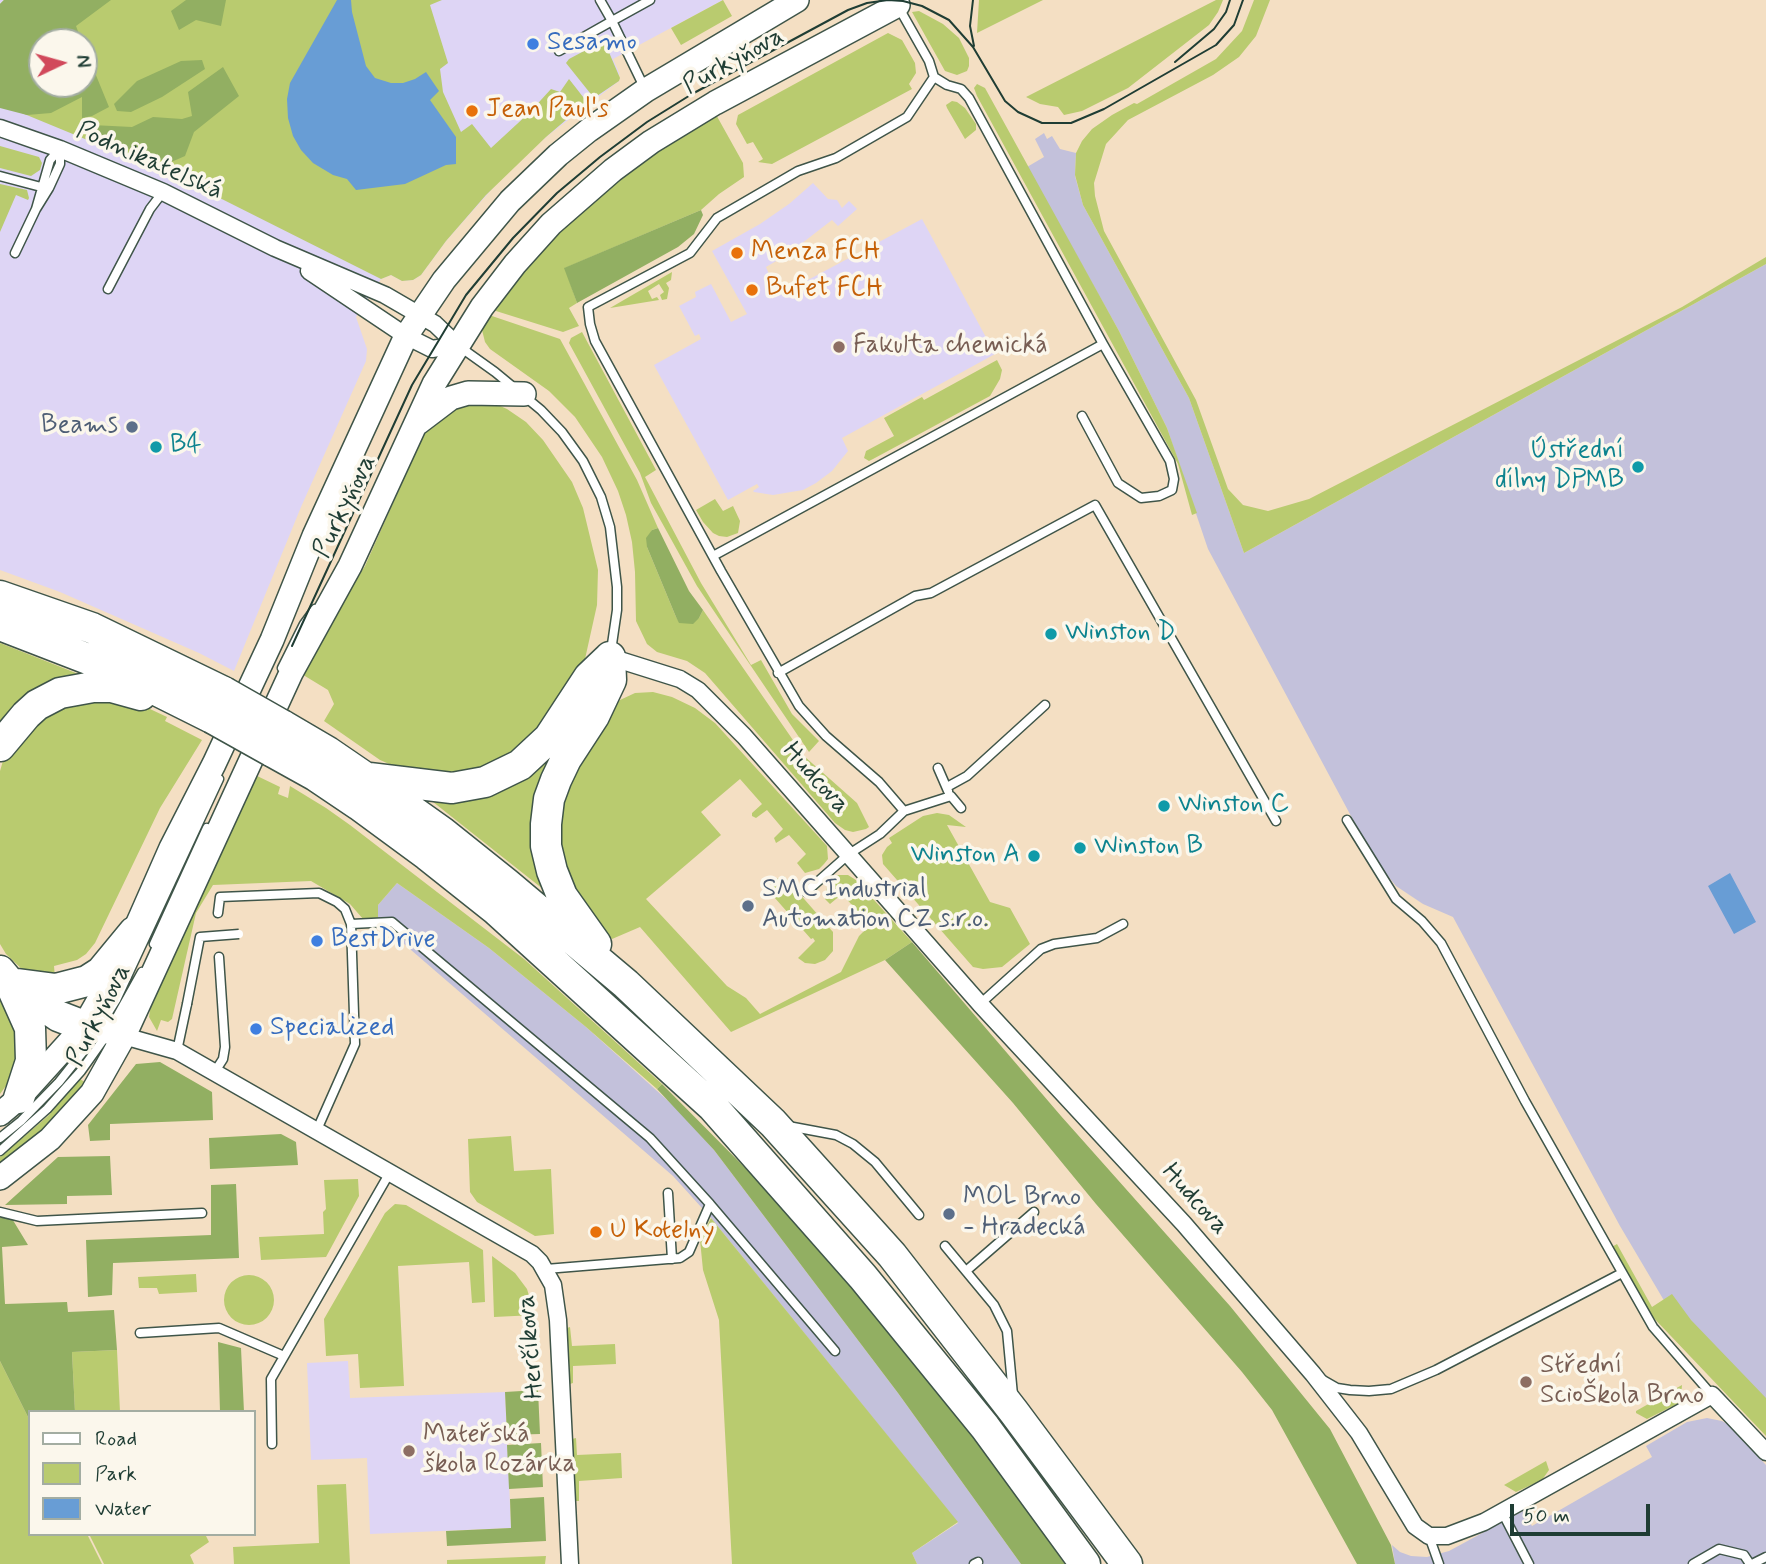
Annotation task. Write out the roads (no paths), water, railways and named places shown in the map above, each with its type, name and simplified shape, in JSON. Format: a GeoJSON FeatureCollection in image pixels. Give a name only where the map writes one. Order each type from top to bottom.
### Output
{"type":"FeatureCollection","features":[{"type":"Feature","properties":{"kind":"highway"},"geometry":{"type":"LineString","coordinates":[[0,596],[92,628],[214,708]]}},
{"type":"Feature","properties":{"kind":"highway"},"geometry":{"type":"LineString","coordinates":[[0,625],[262,729],[328,752],[442,832],[626,984],[772,1123],[892,1255],[1127,1564]]}},
{"type":"Feature","properties":{"kind":"highway"},"geometry":{"type":"LineString","coordinates":[[366,778],[452,788],[485,782],[520,765],[549,738],[574,704],[589,677],[610,657]]}},
{"type":"Feature","properties":{"kind":"highway"},"geometry":{"type":"LineString","coordinates":[[610,657],[611,680],[594,716],[566,759],[552,789],[546,824],[546,846],[562,896],[626,984]]}},
{"type":"Feature","properties":{"kind":"highway"},"geometry":{"type":"LineString","coordinates":[[0,746],[37,705],[60,693],[73,690],[112,687],[214,708]]}},
{"type":"Feature","properties":{"kind":"highway"},"geometry":{"type":"LineString","coordinates":[[262,729],[316,776],[427,855],[495,909],[713,1107],[863,1277],[985,1427],[1085,1564]]}},
{"type":"Feature","properties":{"kind":"highway"},"geometry":{"type":"LineString","coordinates":[[5,977],[56,989],[86,981],[142,942]]}},
{"type":"Feature","properties":{"kind":"highway"},"geometry":{"type":"LineString","coordinates":[[5,977],[58,1016],[103,1031]]}},
{"type":"Feature","properties":{"kind":"highway"},"geometry":{"type":"LineString","coordinates":[[5,977],[25,1012],[32,1041],[31,1061],[10,1106]]}},
{"type":"Feature","properties":{"kind":"street","name":"Purkyňova"},"geometry":{"type":"LineString","coordinates":[[0,1178],[50,1139],[92,1093],[103,1031],[142,942],[171,848],[272,640],[314,536],[414,340],[428,319],[444,280],[510,201],[558,155],[646,90],[797,0]]}},
{"type":"Feature","properties":{"kind":"street","name":"Purkyňova"},"geometry":{"type":"LineString","coordinates":[[10,1106],[103,1031],[350,566],[434,384],[457,345],[515,264],[551,224],[613,170],[651,142],[897,2]]}},
{"type":"Feature","properties":{"kind":"street","name":"Podnikatelská"},"geometry":{"type":"LineString","coordinates":[[0,128],[60,149],[163,192],[275,248],[385,295],[428,319],[457,345]]}},
{"type":"Feature","properties":{"kind":"street","name":"Podnikatelská"},"geometry":{"type":"LineString","coordinates":[[275,248],[414,340]]}},
{"type":"Feature","properties":{"kind":"street"},"geometry":{"type":"LineString","coordinates":[[414,340],[432,349],[457,345]]}},
{"type":"Feature","properties":{"kind":"street"},"geometry":{"type":"LineString","coordinates":[[416,424],[451,398],[468,393],[524,394]]}},
{"type":"Feature","properties":{"kind":"street","name":"Hudcova"},"geometry":{"type":"LineString","coordinates":[[610,657],[680,679],[698,690],[744,736],[980,1004],[1184,1224],[1313,1374],[1359,1433],[1415,1526],[1429,1536]]}},
{"type":"Feature","properties":{"kind":"street","name":"Herčíkova"},"geometry":{"type":"LineString","coordinates":[[103,1031],[177,1051],[532,1254],[546,1269],[553,1284],[558,1320],[570,1564]]}},
{"type":"Feature","properties":{"kind":"street"},"geometry":{"type":"LineString","coordinates":[[1429,1536],[1447,1536],[1502,1512],[1712,1395],[1766,1452]]}},
{"type":"Feature","properties":{"kind":"lane"},"geometry":{"type":"LineString","coordinates":[[600,0],[646,90]]}},
{"type":"Feature","properties":{"kind":"lane"},"geometry":{"type":"LineString","coordinates":[[559,51],[650,0]]}},
{"type":"Feature","properties":{"kind":"lane"},"geometry":{"type":"LineString","coordinates":[[897,2],[929,61],[934,77],[961,89],[970,98],[1103,344],[1170,461],[1174,479],[1172,490],[1159,496],[1141,498],[1118,483],[1082,416]]}},
{"type":"Feature","properties":{"kind":"lane"},"geometry":{"type":"LineString","coordinates":[[904,811],[880,782],[810,721],[778,673],[595,341],[588,307],[690,253],[717,218],[798,171],[836,158],[906,117],[934,77]]}},
{"type":"Feature","properties":{"kind":"lane"},"geometry":{"type":"LineString","coordinates":[[36,209],[50,160],[60,149]]}},
{"type":"Feature","properties":{"kind":"lane"},"geometry":{"type":"LineString","coordinates":[[15,253],[60,164],[60,149]]}},
{"type":"Feature","properties":{"kind":"lane"},"geometry":{"type":"LineString","coordinates":[[0,176],[41,187]]}},
{"type":"Feature","properties":{"kind":"lane"},"geometry":{"type":"LineString","coordinates":[[108,289],[150,209],[163,192]]}},
{"type":"Feature","properties":{"kind":"lane"},"geometry":{"type":"LineString","coordinates":[[713,556],[1103,344]]}},
{"type":"Feature","properties":{"kind":"lane"},"geometry":{"type":"LineString","coordinates":[[457,345],[524,394],[562,432],[583,461],[601,497],[610,527],[617,586],[617,610],[610,657]]}},
{"type":"Feature","properties":{"kind":"lane"},"geometry":{"type":"LineString","coordinates":[[778,673],[915,596],[931,593],[1095,505],[1276,821]]}},
{"type":"Feature","properties":{"kind":"lane"},"geometry":{"type":"LineString","coordinates":[[292,617],[314,536]]}},
{"type":"Feature","properties":{"kind":"lane"},"geometry":{"type":"LineString","coordinates":[[275,682],[304,624],[350,566]]}},
{"type":"Feature","properties":{"kind":"lane"},"geometry":{"type":"LineString","coordinates":[[249,713],[255,701]]}},
{"type":"Feature","properties":{"kind":"lane"},"geometry":{"type":"LineString","coordinates":[[806,892],[849,854],[880,834],[904,811],[949,792],[1045,705]]}},
{"type":"Feature","properties":{"kind":"lane"},"geometry":{"type":"LineString","coordinates":[[238,738],[243,726]]}},
{"type":"Feature","properties":{"kind":"lane"},"geometry":{"type":"LineString","coordinates":[[938,768],[949,792],[961,808]]}},
{"type":"Feature","properties":{"kind":"lane"},"geometry":{"type":"LineString","coordinates":[[0,1138],[21,1121],[59,1082],[103,1031],[221,775]]}},
{"type":"Feature","properties":{"kind":"lane"},"geometry":{"type":"LineString","coordinates":[[142,942],[213,816]]}},
{"type":"Feature","properties":{"kind":"lane"},"geometry":{"type":"LineString","coordinates":[[1348,820],[1396,899],[1422,921],[1441,943],[1519,1089],[1653,1326],[1712,1395]]}},
{"type":"Feature","properties":{"kind":"lane"},"geometry":{"type":"LineString","coordinates":[[218,913],[220,897],[319,893],[345,909],[351,925],[355,1044],[316,1132]]}},
{"type":"Feature","properties":{"kind":"lane"},"geometry":{"type":"LineString","coordinates":[[351,925],[392,922],[650,1138],[835,1351]]}},
{"type":"Feature","properties":{"kind":"lane"},"geometry":{"type":"LineString","coordinates":[[980,1004],[1041,949],[1054,944],[1097,938],[1123,924]]}},
{"type":"Feature","properties":{"kind":"lane"},"geometry":{"type":"LineString","coordinates":[[177,1051],[200,937],[239,934]]}},
{"type":"Feature","properties":{"kind":"lane"},"geometry":{"type":"LineString","coordinates":[[215,1073],[223,1059],[225,1046],[219,957]]}},
{"type":"Feature","properties":{"kind":"lane"},"geometry":{"type":"LineString","coordinates":[[0,1151],[27,1129],[63,1091],[146,961]]}},
{"type":"Feature","properties":{"kind":"lane"},"geometry":{"type":"LineString","coordinates":[[772,1123],[836,1135],[853,1144],[875,1162],[919,1215]]}},
{"type":"Feature","properties":{"kind":"lane"},"geometry":{"type":"LineString","coordinates":[[272,1444],[271,1379],[389,1174]]}},
{"type":"Feature","properties":{"kind":"lane"},"geometry":{"type":"LineString","coordinates":[[668,1193],[672,1259]]}},
{"type":"Feature","properties":{"kind":"lane"},"geometry":{"type":"LineString","coordinates":[[546,1269],[680,1258],[689,1252],[710,1204]]}},
{"type":"Feature","properties":{"kind":"lane"},"geometry":{"type":"LineString","coordinates":[[0,1212],[37,1221],[202,1213]]}},
{"type":"Feature","properties":{"kind":"lane"},"geometry":{"type":"LineString","coordinates":[[966,1271],[1034,1212]]}},
{"type":"Feature","properties":{"kind":"lane"},"geometry":{"type":"LineString","coordinates":[[945,1246],[994,1306],[1007,1331],[1014,1412]]}},
{"type":"Feature","properties":{"kind":"lane"},"geometry":{"type":"LineString","coordinates":[[1313,1374],[1337,1388],[1369,1391],[1391,1389],[1436,1370],[1622,1273]]}},
{"type":"Feature","properties":{"kind":"lane"},"geometry":{"type":"LineString","coordinates":[[139,1333],[219,1328],[284,1356]]}},
{"type":"Feature","properties":{"kind":"lane"},"geometry":{"type":"LineString","coordinates":[[1502,1512],[1529,1564]]}},
{"type":"Feature","properties":{"kind":"lane"},"geometry":{"type":"LineString","coordinates":[[1429,1536],[1439,1564]]}},
{"type":"Feature","properties":{"kind":"lane"},"geometry":{"type":"LineString","coordinates":[[1693,1564],[1719,1549],[1744,1555],[1751,1564],[1766,1557]]}},
{"type":"Feature","properties":{"kind":"water"},"geometry":{"type":"Polygon","coordinates":[[[337,0],[351,0],[366,66],[375,78],[391,83],[403,83],[426,72],[439,91],[430,100],[456,137],[456,164],[446,165],[405,184],[356,190],[347,179],[333,175],[313,163],[301,150],[293,136],[288,118],[290,83],[337,0]]]}},
{"type":"Feature","properties":{"kind":"water"},"geometry":{"type":"Polygon","coordinates":[[[1730,873],[1756,922],[1734,934],[1708,886],[1730,873]]]}},
{"type":"Feature","properties":{"kind":"tram line"},"geometry":{"type":"LineString","coordinates":[[292,646],[412,385],[466,295],[513,238],[557,193],[647,122],[692,94],[848,10],[867,3],[888,0],[922,6],[949,20],[973,47],[1005,101],[1018,112],[1042,123],[1071,123],[1104,109],[1216,45],[1234,25],[1243,0]]}},
{"type":"Feature","properties":{"kind":"tram line"},"geometry":{"type":"LineString","coordinates":[[973,0],[970,26],[974,46]]}},
{"type":"Feature","properties":{"kind":"tram line"},"geometry":{"type":"LineString","coordinates":[[1175,62],[1214,29],[1226,12],[1230,0]]}},
{"type":"Feature","properties":{"kind":"place","name":"Sesamo"},"geometry":{"type":"Point","coordinates":[533,44]}},
{"type":"Feature","properties":{"kind":"place","name":"Jean Paul's"},"geometry":{"type":"Point","coordinates":[472,111]}},
{"type":"Feature","properties":{"kind":"place","name":"Menza FCH"},"geometry":{"type":"Point","coordinates":[737,253]}},
{"type":"Feature","properties":{"kind":"place","name":"Bufet FCH"},"geometry":{"type":"Point","coordinates":[752,290]}},
{"type":"Feature","properties":{"kind":"place","name":"Fakulta chemická"},"geometry":{"type":"Point","coordinates":[839,347]}},
{"type":"Feature","properties":{"kind":"place","name":"Beams"},"geometry":{"type":"Point","coordinates":[132,427]}},
{"type":"Feature","properties":{"kind":"place","name":"B4"},"geometry":{"type":"Point","coordinates":[156,447]}},
{"type":"Feature","properties":{"kind":"place","name":"Ústřední dílny DPMB"},"geometry":{"type":"Point","coordinates":[1638,467]}},
{"type":"Feature","properties":{"kind":"place","name":"Winston D"},"geometry":{"type":"Point","coordinates":[1051,634]}},
{"type":"Feature","properties":{"kind":"place","name":"Winston C"},"geometry":{"type":"Point","coordinates":[1164,806]}},
{"type":"Feature","properties":{"kind":"place","name":"Winston B"},"geometry":{"type":"Point","coordinates":[1080,848]}},
{"type":"Feature","properties":{"kind":"place","name":"Winston A"},"geometry":{"type":"Point","coordinates":[1034,856]}},
{"type":"Feature","properties":{"kind":"place","name":"SMC Industrial Automation CZ s.r.o."},"geometry":{"type":"Point","coordinates":[748,906]}},
{"type":"Feature","properties":{"kind":"place","name":"BestDrive"},"geometry":{"type":"Point","coordinates":[317,941]}},
{"type":"Feature","properties":{"kind":"place","name":"Specialized"},"geometry":{"type":"Point","coordinates":[256,1029]}},
{"type":"Feature","properties":{"kind":"place","name":"MOL Brno - Hradecká"},"geometry":{"type":"Point","coordinates":[949,1214]}},
{"type":"Feature","properties":{"kind":"place","name":"U Kotelny"},"geometry":{"type":"Point","coordinates":[596,1232]}},
{"type":"Feature","properties":{"kind":"place","name":"Střední ScioŠkola Brno"},"geometry":{"type":"Point","coordinates":[1526,1382]}},
{"type":"Feature","properties":{"kind":"place","name":"Mateřská škola Rozárka"},"geometry":{"type":"Point","coordinates":[409,1451]}}]}
